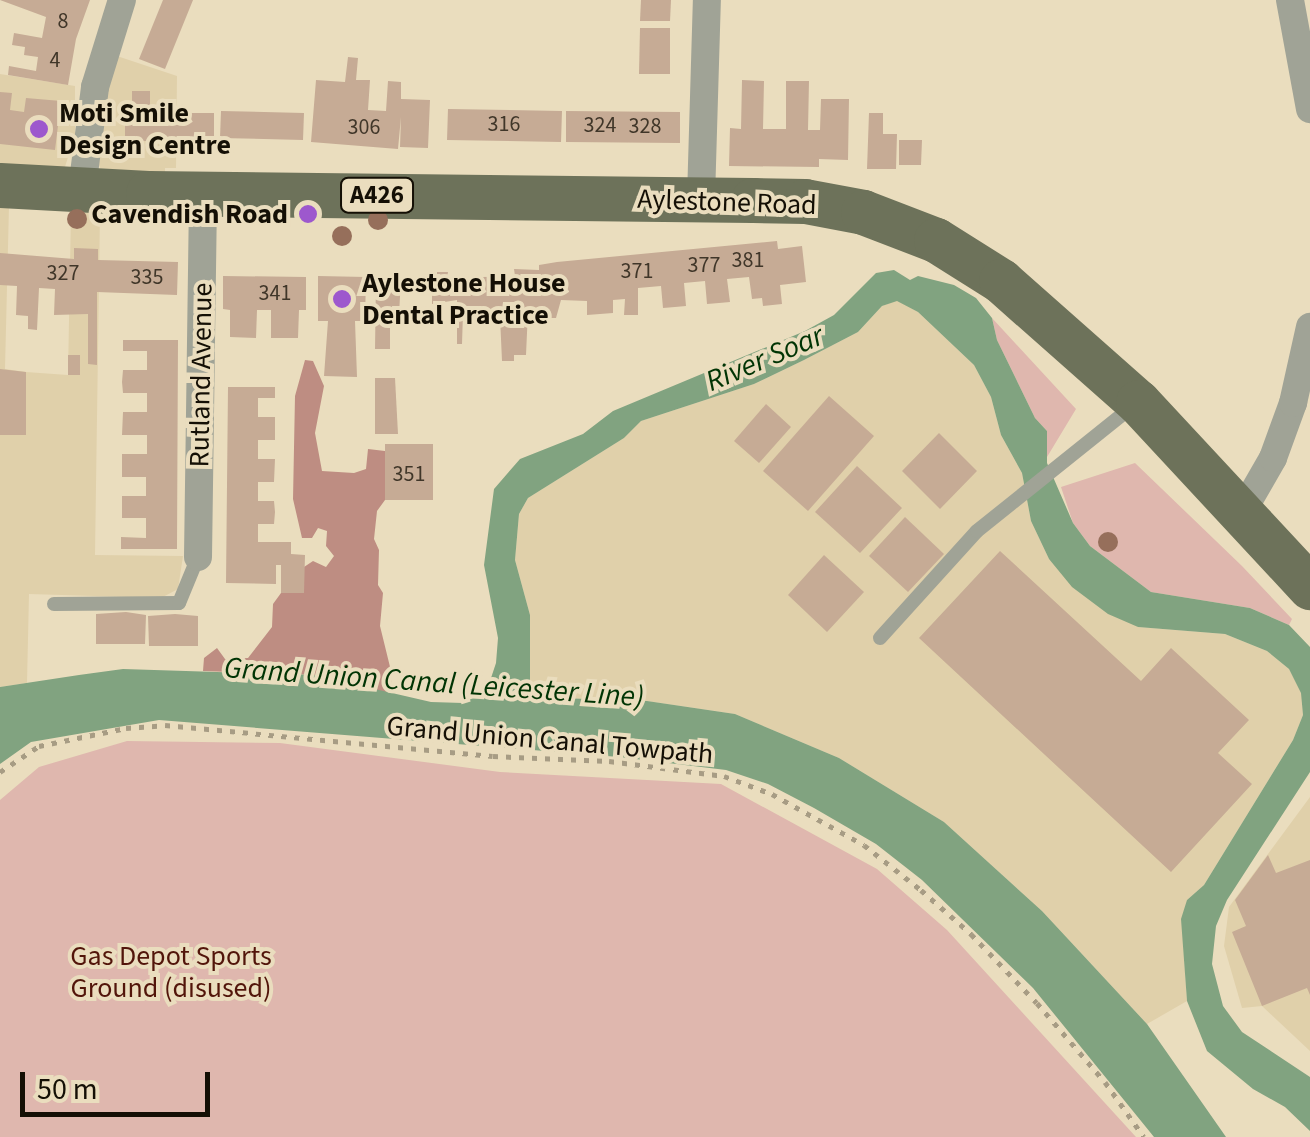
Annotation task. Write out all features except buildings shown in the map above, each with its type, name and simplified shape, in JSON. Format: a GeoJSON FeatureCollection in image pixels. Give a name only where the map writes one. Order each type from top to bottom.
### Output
{"type":"FeatureCollection","features":[{"type":"Feature","properties":{"kind":"main road","name":"Aylestone Road"},"geometry":{"type":"LineString","coordinates":[[0,185],[204,193],[805,201],[863,212],[936,240],[1000,281],[1138,402],[1310,587]]}},
{"type":"Feature","properties":{"kind":"street"},"geometry":{"type":"LineString","coordinates":[[82,189],[95,88],[122,0]]}},
{"type":"Feature","properties":{"kind":"street"},"geometry":{"type":"LineString","coordinates":[[702,198],[706,0]]}},
{"type":"Feature","properties":{"kind":"street"},"geometry":{"type":"LineString","coordinates":[[1290,0],[1310,109]]}},
{"type":"Feature","properties":{"kind":"street","name":"Rutland Avenue"},"geometry":{"type":"LineString","coordinates":[[198,557],[204,193]]}},
{"type":"Feature","properties":{"kind":"street"},"geometry":{"type":"LineString","coordinates":[[1242,512],[1272,458],[1293,404],[1310,327]]}},
{"type":"Feature","properties":{"kind":"lane"},"geometry":{"type":"LineString","coordinates":[[880,638],[977,531],[1138,402]]}},
{"type":"Feature","properties":{"kind":"lane"},"geometry":{"type":"LineString","coordinates":[[54,604],[179,603],[198,557]]}},
{"type":"Feature","properties":{"kind":"path","name":"Grand Union Canal Towpath"},"geometry":{"type":"LineString","coordinates":[[0,772],[39,746],[126,728],[165,726],[493,756],[609,761],[724,776],[772,794],[864,845],[921,890],[972,934],[1037,1003],[1105,1082],[1144,1137]]}},
{"type":"Feature","properties":{"kind":"shaded area"},"geometry":{"type":"Polygon","coordinates":[[[114,55],[177,76],[176,168],[165,168],[165,177],[105,174],[100,168],[97,160],[114,55]]]}},
{"type":"Feature","properties":{"kind":"shaded area"},"geometry":{"type":"Polygon","coordinates":[[[0,74],[75,86],[75,135],[64,170],[0,169],[0,74]]]}},
{"type":"Feature","properties":{"kind":"shaded area"},"geometry":{"type":"Polygon","coordinates":[[[0,205],[9,206],[5,369],[26,372],[68,375],[71,212],[100,213],[95,555],[183,556],[178,589],[161,598],[29,594],[27,683],[0,687],[0,205]]]}},
{"type":"Feature","properties":{"kind":"shaded area"},"geometry":{"type":"Polygon","coordinates":[[[897,300],[918,312],[974,365],[991,397],[1001,435],[1022,473],[1031,521],[1049,559],[1138,627],[1225,634],[1267,651],[1289,669],[1302,693],[1303,715],[1293,740],[1204,885],[1187,900],[1183,941],[1187,1001],[1147,1024],[1042,911],[944,822],[839,758],[735,714],[647,701],[530,697],[530,615],[515,560],[519,514],[528,498],[624,438],[641,421],[754,384],[858,332],[882,306],[897,300]]]}},
{"type":"Feature","properties":{"kind":"shaded area"},"geometry":{"type":"Polygon","coordinates":[[[305,360],[313,361],[324,386],[315,433],[322,471],[354,473],[366,469],[368,449],[385,451],[385,500],[377,511],[374,539],[379,550],[378,585],[383,593],[380,626],[392,675],[391,690],[384,694],[314,675],[203,671],[204,658],[217,648],[225,659],[248,658],[272,627],[273,604],[281,593],[304,593],[304,567],[313,561],[326,567],[334,556],[326,546],[327,531],[318,528],[312,538],[302,538],[293,499],[295,396],[305,360]]]}},
{"type":"Feature","properties":{"kind":"shaded area"},"geometry":{"type":"Polygon","coordinates":[[[1310,797],[1310,1051],[1262,1006],[1242,1008],[1224,946],[1229,907],[1310,797]]]}},
{"type":"Feature","properties":{"kind":"green space"},"geometry":{"type":"Polygon","coordinates":[[[992,318],[1076,409],[1047,457],[1047,431],[1035,418],[997,340],[992,318]]]}},
{"type":"Feature","properties":{"kind":"green space"},"geometry":{"type":"Polygon","coordinates":[[[1135,463],[1242,566],[1292,619],[1289,625],[1250,608],[1151,592],[1090,546],[1073,523],[1061,487],[1135,463]]]}},
{"type":"Feature","properties":{"kind":"green space","name":"Gas Depot Sports Ground (disused)"},"geometry":{"type":"Polygon","coordinates":[[[127,741],[280,743],[500,772],[721,784],[877,869],[947,930],[1136,1137],[0,1137],[0,800],[39,767],[127,741]]]}},
{"type":"Feature","properties":{"kind":"water","name":"River Soar"},"geometry":{"type":"Polygon","coordinates":[[[894,270],[910,280],[918,276],[954,285],[976,298],[992,318],[997,340],[1035,418],[1047,431],[1047,463],[1073,523],[1090,546],[1151,592],[1250,608],[1289,625],[1310,647],[1310,772],[1227,900],[1216,926],[1212,964],[1223,1006],[1242,1032],[1310,1077],[1310,1131],[1285,1107],[1253,1089],[1207,1051],[1187,1001],[1181,919],[1187,900],[1204,885],[1293,740],[1303,715],[1301,693],[1289,669],[1267,651],[1225,634],[1138,627],[1108,614],[1072,587],[1049,559],[1031,521],[1022,473],[1001,435],[991,397],[974,365],[918,312],[897,301],[882,306],[858,332],[754,384],[641,421],[624,438],[528,498],[519,514],[515,560],[530,615],[530,697],[647,701],[735,714],[839,758],[944,822],[1042,911],[1147,1024],[1226,1137],[1154,1137],[1033,988],[922,880],[876,844],[814,808],[768,784],[726,770],[619,757],[159,720],[31,742],[0,764],[0,687],[79,675],[123,669],[314,675],[431,702],[463,703],[477,696],[489,684],[496,663],[498,638],[484,565],[494,489],[520,459],[583,434],[613,411],[805,331],[834,315],[876,273],[894,270]]]}},
{"type":"Feature","properties":{"kind":"place","name":"Moti Smile Design Centre"},"geometry":{"type":"Point","coordinates":[39,129]}},
{"type":"Feature","properties":{"kind":"place","name":"Cavendish Road"},"geometry":{"type":"Point","coordinates":[308,214]}},
{"type":"Feature","properties":{"kind":"place","name":"Aylestone House Dental Practice"},"geometry":{"type":"Point","coordinates":[342,299]}},
{"type":"Feature","properties":{"kind":"water label","name":"Grand Union Canal (Leicester Line)"},"geometry":{"type":"Point","coordinates":[434,683]}}]}
